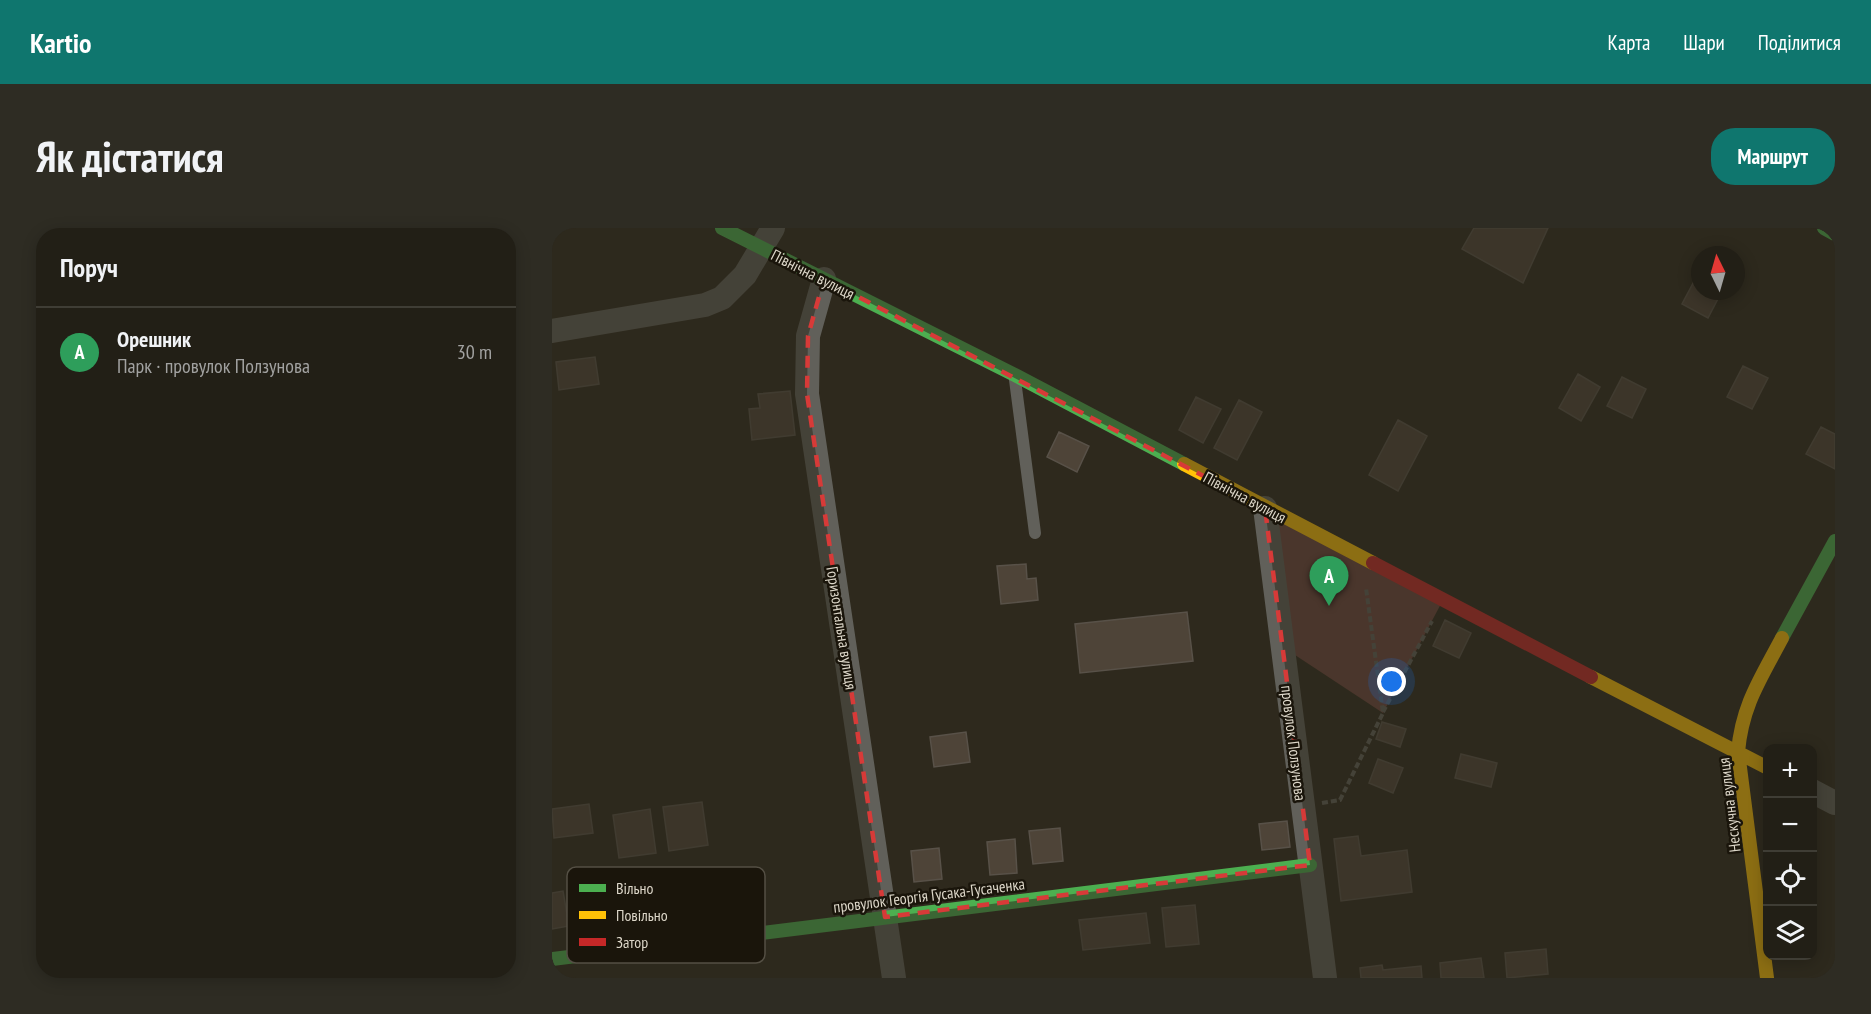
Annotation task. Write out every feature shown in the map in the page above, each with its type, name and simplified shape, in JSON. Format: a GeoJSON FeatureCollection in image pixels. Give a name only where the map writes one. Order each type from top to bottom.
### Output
{"type":"FeatureCollection","features":[{"type":"Feature","properties":{"kind":"street","name":"Північна вулиця"},"geometry":{"type":"LineString","coordinates":[[722,228],[768,238],[824,279],[1015,375],[1763,766]]}},
{"type":"Feature","properties":{"kind":"street"},"geometry":{"type":"LineString","coordinates":[[1824,228],[1835,234]]}},
{"type":"Feature","properties":{"kind":"street"},"geometry":{"type":"LineString","coordinates":[[552,331],[705,305],[722,298],[745,275],[768,238]]}},
{"type":"Feature","properties":{"kind":"street","name":"Горизонтальна вулиця"},"geometry":{"type":"LineString","coordinates":[[824,279],[808,336],[807,394],[894,978]]}},
{"type":"Feature","properties":{"kind":"street","name":"провулок Ползунова"},"geometry":{"type":"LineString","coordinates":[[1265,507],[1325,978]]}},
{"type":"Feature","properties":{"kind":"street","name":"Нескучна вулиця"},"geometry":{"type":"LineString","coordinates":[[1767,978],[1738,753],[1740,731],[1751,695],[1835,541]]}},
{"type":"Feature","properties":{"kind":"street"},"geometry":{"type":"LineString","coordinates":[[1817,794],[1835,803]]}},
{"type":"Feature","properties":{"kind":"street","name":"провулок Георгія Гусака-Гусаченка"},"geometry":{"type":"LineString","coordinates":[[765,932],[1310,865]]}},
{"type":"Feature","properties":{"kind":"street","name":"провулок Георгія Гусака-Гусаченка"},"geometry":{"type":"LineString","coordinates":[[552,959],[567,957]]}},
{"type":"Feature","properties":{"kind":"lane"},"geometry":{"type":"LineString","coordinates":[[1015,375],[1035,533]]}},
{"type":"Feature","properties":{"kind":"path"},"geometry":{"type":"LineString","coordinates":[[1362,558],[1383,713]]}},
{"type":"Feature","properties":{"kind":"path"},"geometry":{"type":"LineString","coordinates":[[1302,806],[1340,800],[1443,600]]}},
{"type":"Feature","properties":{"kind":"highlighted area"},"geometry":{"type":"Polygon","coordinates":[[[824,279],[1265,508],[1310,865],[885,917],[807,394],[808,336],[824,279]]]}},
{"type":"Feature","properties":{"kind":"shaded area"},"geometry":{"type":"Polygon","coordinates":[[[1276,513],[1443,600],[1383,713],[1295,655],[1276,513]]]}},
{"type":"Feature","properties":{"kind":"building"},"geometry":{"type":"Polygon","coordinates":[[[1474,228],[1548,228],[1523,283],[1462,249],[1474,228]]]}},
{"type":"Feature","properties":{"kind":"building"},"geometry":{"type":"Polygon","coordinates":[[[1691,287],[1691,300],[1717,300],[1708,318],[1682,304],[1691,287]]]}},
{"type":"Feature","properties":{"kind":"building"},"geometry":{"type":"Polygon","coordinates":[[[595,357],[599,384],[559,390],[556,362],[595,357]]]}},
{"type":"Feature","properties":{"kind":"building"},"geometry":{"type":"Polygon","coordinates":[[[1743,366],[1768,378],[1752,409],[1727,397],[1743,366]]]}},
{"type":"Feature","properties":{"kind":"building"},"geometry":{"type":"Polygon","coordinates":[[[1578,374],[1600,387],[1581,421],[1559,408],[1578,374]]]}},
{"type":"Feature","properties":{"kind":"building"},"geometry":{"type":"Polygon","coordinates":[[[1622,377],[1646,389],[1632,418],[1607,406],[1622,377]]]}},
{"type":"Feature","properties":{"kind":"building"},"geometry":{"type":"Polygon","coordinates":[[[790,391],[795,435],[752,440],[749,409],[760,408],[758,394],[790,391]]]}},
{"type":"Feature","properties":{"kind":"building"},"geometry":{"type":"Polygon","coordinates":[[[1196,397],[1221,409],[1203,443],[1179,430],[1196,397]]]}},
{"type":"Feature","properties":{"kind":"building"},"geometry":{"type":"Polygon","coordinates":[[[1239,400],[1262,412],[1237,460],[1214,448],[1239,400]]]}},
{"type":"Feature","properties":{"kind":"building"},"geometry":{"type":"Polygon","coordinates":[[[1398,420],[1427,436],[1398,491],[1369,475],[1398,420]]]}},
{"type":"Feature","properties":{"kind":"building"},"geometry":{"type":"Polygon","coordinates":[[[1821,427],[1835,434],[1835,469],[1806,454],[1821,427]]]}},
{"type":"Feature","properties":{"kind":"building"},"geometry":{"type":"Polygon","coordinates":[[[1059,432],[1089,446],[1077,472],[1047,457],[1059,432]]]}},
{"type":"Feature","properties":{"kind":"building"},"geometry":{"type":"Polygon","coordinates":[[[1026,564],[1027,579],[1036,578],[1038,600],[1001,604],[997,566],[1026,564]]]}},
{"type":"Feature","properties":{"kind":"building"},"geometry":{"type":"Polygon","coordinates":[[[1187,612],[1193,661],[1080,673],[1075,624],[1187,612]]]}},
{"type":"Feature","properties":{"kind":"building"},"geometry":{"type":"Polygon","coordinates":[[[1445,620],[1471,633],[1459,658],[1433,646],[1445,620]]]}},
{"type":"Feature","properties":{"kind":"building"},"geometry":{"type":"Polygon","coordinates":[[[1382,722],[1406,729],[1400,747],[1376,739],[1382,722]]]}},
{"type":"Feature","properties":{"kind":"building"},"geometry":{"type":"Polygon","coordinates":[[[966,732],[970,762],[934,767],[930,737],[966,732]]]}},
{"type":"Feature","properties":{"kind":"building"},"geometry":{"type":"Polygon","coordinates":[[[1461,754],[1497,763],[1491,787],[1455,778],[1461,754]]]}},
{"type":"Feature","properties":{"kind":"building"},"geometry":{"type":"Polygon","coordinates":[[[1378,759],[1403,768],[1393,793],[1369,783],[1378,759]]]}},
{"type":"Feature","properties":{"kind":"building"},"geometry":{"type":"Polygon","coordinates":[[[702,802],[708,845],[669,851],[663,807],[702,802]]]}},
{"type":"Feature","properties":{"kind":"building"},"geometry":{"type":"Polygon","coordinates":[[[589,804],[593,833],[554,838],[552,809],[589,804]]]}},
{"type":"Feature","properties":{"kind":"building"},"geometry":{"type":"Polygon","coordinates":[[[650,809],[656,853],[619,858],[613,815],[650,809]]]}},
{"type":"Feature","properties":{"kind":"building"},"geometry":{"type":"Polygon","coordinates":[[[1287,821],[1290,847],[1262,850],[1259,824],[1287,821]]]}},
{"type":"Feature","properties":{"kind":"building"},"geometry":{"type":"Polygon","coordinates":[[[1060,828],[1063,861],[1033,864],[1029,831],[1060,828]]]}},
{"type":"Feature","properties":{"kind":"building"},"geometry":{"type":"Polygon","coordinates":[[[1358,836],[1361,856],[1407,850],[1412,892],[1341,901],[1334,839],[1358,836]]]}},
{"type":"Feature","properties":{"kind":"building"},"geometry":{"type":"Polygon","coordinates":[[[1015,839],[1017,873],[990,875],[987,842],[1015,839]]]}},
{"type":"Feature","properties":{"kind":"building"},"geometry":{"type":"Polygon","coordinates":[[[939,848],[942,879],[914,882],[911,851],[939,848]]]}},
{"type":"Feature","properties":{"kind":"building"},"geometry":{"type":"Polygon","coordinates":[[[563,891],[567,926],[552,929],[552,893],[563,891]]]}},
{"type":"Feature","properties":{"kind":"building"},"geometry":{"type":"Polygon","coordinates":[[[1195,905],[1199,944],[1166,947],[1162,908],[1195,905]]]}},
{"type":"Feature","properties":{"kind":"building"},"geometry":{"type":"Polygon","coordinates":[[[1146,913],[1150,943],[1083,950],[1079,920],[1146,913]]]}},
{"type":"Feature","properties":{"kind":"building"},"geometry":{"type":"Polygon","coordinates":[[[1546,949],[1548,974],[1507,978],[1505,953],[1546,949]]]}},
{"type":"Feature","properties":{"kind":"building"},"geometry":{"type":"Polygon","coordinates":[[[1481,958],[1484,978],[1441,978],[1440,963],[1481,958]]]}},
{"type":"Feature","properties":{"kind":"building"},"geometry":{"type":"Polygon","coordinates":[[[1382,965],[1383,970],[1421,966],[1422,978],[1361,978],[1360,968],[1382,965]]]}},
{"type":"Feature","properties":{"kind":"traffic: fast"},"geometry":{"type":"LineString","coordinates":[[722,228],[1015,375],[1184,464]]}},
{"type":"Feature","properties":{"kind":"traffic: fast"},"geometry":{"type":"LineString","coordinates":[[1824,228],[1835,234]]}},
{"type":"Feature","properties":{"kind":"traffic: fast"},"geometry":{"type":"LineString","coordinates":[[1782,638],[1835,541]]}},
{"type":"Feature","properties":{"kind":"traffic: fast"},"geometry":{"type":"LineString","coordinates":[[765,933],[1310,865]]}},
{"type":"Feature","properties":{"kind":"traffic: fast"},"geometry":{"type":"LineString","coordinates":[[552,959],[567,957]]}},
{"type":"Feature","properties":{"kind":"traffic: slow"},"geometry":{"type":"LineString","coordinates":[[1184,464],[1373,563]]}},
{"type":"Feature","properties":{"kind":"traffic: slow"},"geometry":{"type":"LineString","coordinates":[[1767,978],[1738,752],[1748,706],[1782,638]]}},
{"type":"Feature","properties":{"kind":"traffic: slow"},"geometry":{"type":"LineString","coordinates":[[1591,677],[1763,765]]}},
{"type":"Feature","properties":{"kind":"traffic: jam"},"geometry":{"type":"LineString","coordinates":[[1373,563],[1591,677]]}},
{"type":"Feature","properties":{"kind":"place","name":"Орешник"},"geometry":{"type":"Point","coordinates":[1329,606]}}]}
